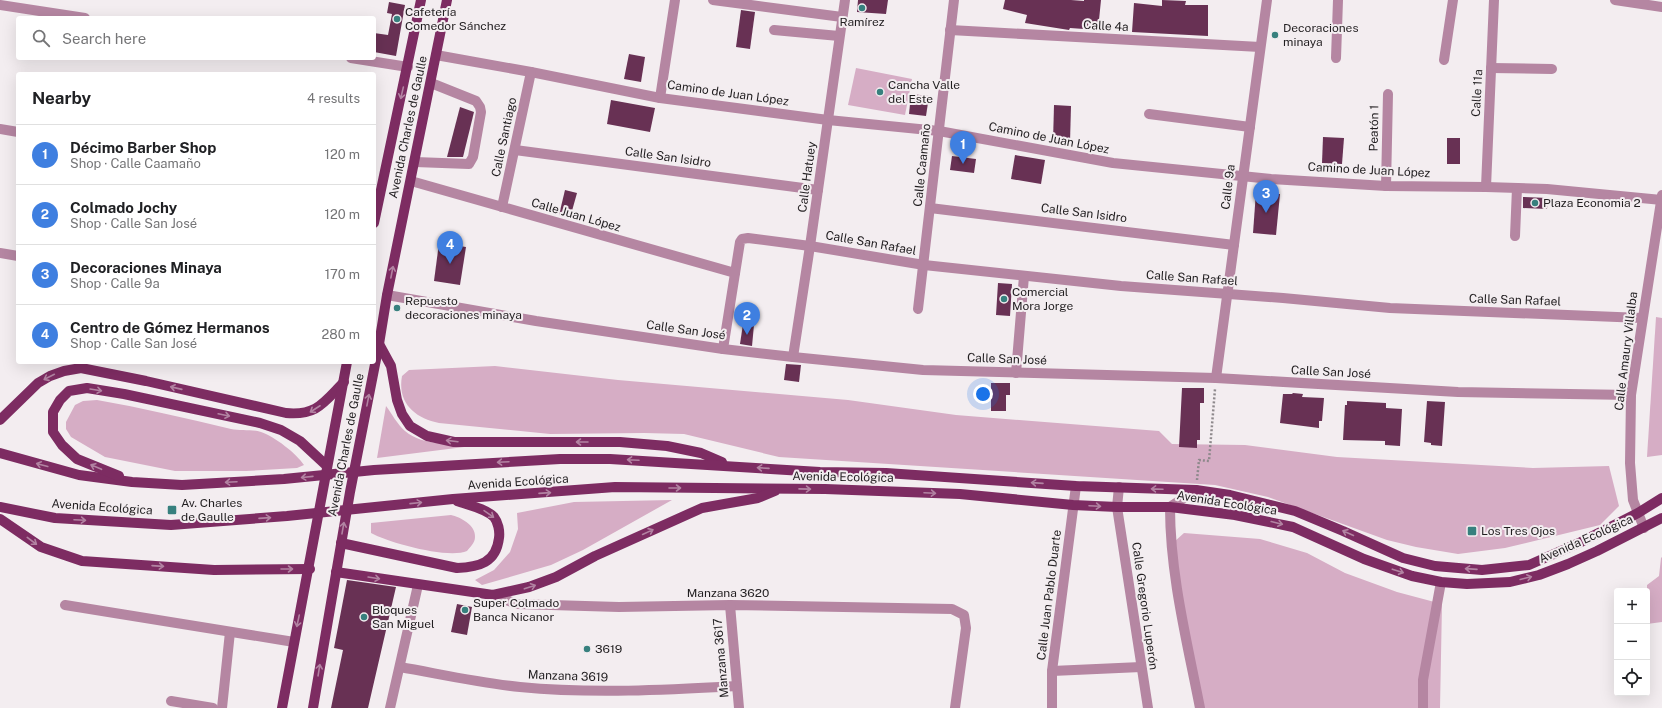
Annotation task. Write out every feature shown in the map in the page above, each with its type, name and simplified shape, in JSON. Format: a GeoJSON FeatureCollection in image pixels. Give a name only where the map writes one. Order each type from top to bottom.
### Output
{"type":"FeatureCollection","features":[{"type":"Feature","properties":{"kind":"main road","name":"Avenida Charles de Gaulle"},"geometry":{"type":"LineString","coordinates":[[376,202],[378,181],[408,67],[421,0]]}},
{"type":"Feature","properties":{"kind":"main road","name":"Avenida Charles de Gaulle"},"geometry":{"type":"LineString","coordinates":[[376,360],[387,295],[447,0]]}},
{"type":"Feature","properties":{"kind":"main road"},"geometry":{"type":"LineString","coordinates":[[379,344],[391,366],[397,400],[402,414],[410,426],[427,436],[454,442],[620,442],[666,446],[701,453],[730,466]]}},
{"type":"Feature","properties":{"kind":"main road","name":"Avenida Charles de Gaulle"},"geometry":{"type":"LineString","coordinates":[[282,708],[294,642],[310,569],[327,466],[348,364]]}},
{"type":"Feature","properties":{"kind":"main road","name":"Avenida Charles de Gaulle"},"geometry":{"type":"LineString","coordinates":[[313,708],[341,543],[375,364]]}},
{"type":"Feature","properties":{"kind":"main road"},"geometry":{"type":"LineString","coordinates":[[0,420],[38,383],[50,376],[64,371],[81,368],[146,381],[286,414],[309,413],[319,407],[344,382]]}},
{"type":"Feature","properties":{"kind":"main road"},"geometry":{"type":"LineString","coordinates":[[132,482],[77,459],[62,445],[54,432],[53,412],[60,400],[68,391],[87,388],[124,394],[260,423],[281,430],[300,441],[327,466]]}},
{"type":"Feature","properties":{"kind":"main road","name":"Avenida Ecológica"},"geometry":{"type":"LineString","coordinates":[[0,453],[79,475],[132,482],[182,485],[284,479],[374,470],[560,459],[610,459],[820,472],[886,473],[1076,486],[1196,490],[1230,495],[1296,511],[1403,558],[1435,566],[1482,570],[1530,564],[1581,542],[1638,513],[1662,498]]}},
{"type":"Feature","properties":{"kind":"main road","name":"Avenida Ecológica"},"geometry":{"type":"LineString","coordinates":[[0,507],[55,518],[171,525],[377,508],[453,499],[615,487],[782,489],[960,494],[1073,505],[1170,507],[1235,515],[1293,527],[1387,568],[1412,576],[1441,582],[1467,584],[1510,582],[1539,575],[1597,552],[1662,518]]}},
{"type":"Feature","properties":{"kind":"main road"},"geometry":{"type":"LineString","coordinates":[[336,572],[493,595],[529,588],[595,556],[702,508],[758,498],[782,489]]}},
{"type":"Feature","properties":{"kind":"main road"},"geometry":{"type":"LineString","coordinates":[[341,543],[457,568],[476,567],[488,561],[498,548],[500,531],[494,517],[483,510],[453,499]]}},
{"type":"Feature","properties":{"kind":"main road"},"geometry":{"type":"LineString","coordinates":[[0,519],[41,547],[82,561],[214,570],[310,569]]}},
{"type":"Feature","properties":{"kind":"street"},"geometry":{"type":"LineString","coordinates":[[660,98],[675,0]]}},
{"type":"Feature","properties":{"kind":"street"},"geometry":{"type":"LineString","coordinates":[[713,0],[842,17]]}},
{"type":"Feature","properties":{"kind":"street","name":"Calle Hatuey"},"geometry":{"type":"LineString","coordinates":[[793,358],[845,0]]}},
{"type":"Feature","properties":{"kind":"street","name":"Calle Caamaño"},"geometry":{"type":"LineString","coordinates":[[918,310],[954,0]]}},
{"type":"Feature","properties":{"kind":"street","name":"Calle 9a"},"geometry":{"type":"LineString","coordinates":[[1216,378],[1267,0]]}},
{"type":"Feature","properties":{"kind":"street"},"geometry":{"type":"LineString","coordinates":[[1336,58],[1338,0]]}},
{"type":"Feature","properties":{"kind":"street"},"geometry":{"type":"LineString","coordinates":[[1444,60],[1453,0]]}},
{"type":"Feature","properties":{"kind":"street","name":"Calle 11a"},"geometry":{"type":"LineString","coordinates":[[1486,187],[1494,0]]}},
{"type":"Feature","properties":{"kind":"street"},"geometry":{"type":"LineString","coordinates":[[1615,0],[1662,7]]}},
{"type":"Feature","properties":{"kind":"street"},"geometry":{"type":"LineString","coordinates":[[0,5],[72,16]]}},
{"type":"Feature","properties":{"kind":"street"},"geometry":{"type":"LineString","coordinates":[[774,30],[839,36]]}},
{"type":"Feature","properties":{"kind":"street","name":"Calle 4a"},"geometry":{"type":"LineString","coordinates":[[950,30],[1260,48]]}},
{"type":"Feature","properties":{"kind":"street","name":"Camino de Juan López"},"geometry":{"type":"LineString","coordinates":[[436,55],[531,72],[660,98],[828,120],[939,131],[1113,163],[1243,176],[1386,186],[1547,189],[1662,198]]}},
{"type":"Feature","properties":{"kind":"street"},"geometry":{"type":"LineString","coordinates":[[364,60],[408,67]]}},
{"type":"Feature","properties":{"kind":"street"},"geometry":{"type":"LineString","coordinates":[[1491,68],[1552,69]]}},
{"type":"Feature","properties":{"kind":"street","name":"Calle Santiago"},"geometry":{"type":"LineString","coordinates":[[502,207],[531,72]]}},
{"type":"Feature","properties":{"kind":"street"},"geometry":{"type":"LineString","coordinates":[[415,162],[469,164],[473,157],[481,112],[480,107],[476,101],[431,83]]}},
{"type":"Feature","properties":{"kind":"street","name":"Peatón 1"},"geometry":{"type":"LineString","coordinates":[[1386,186],[1388,94]]}},
{"type":"Feature","properties":{"kind":"street"},"geometry":{"type":"LineString","coordinates":[[1149,114],[1250,127]]}},
{"type":"Feature","properties":{"kind":"street"},"geometry":{"type":"LineString","coordinates":[[0,129],[16,132]]}},
{"type":"Feature","properties":{"kind":"street","name":"Calle San Isidro"},"geometry":{"type":"LineString","coordinates":[[515,150],[818,190]]}},
{"type":"Feature","properties":{"kind":"street","name":"Calle Juan López"},"geometry":{"type":"LineString","coordinates":[[411,181],[734,273]]}},
{"type":"Feature","properties":{"kind":"street"},"geometry":{"type":"LineString","coordinates":[[1515,236],[1517,188]]}},
{"type":"Feature","properties":{"kind":"street","name":"Calle Amaury Villalba"},"geometry":{"type":"LineString","coordinates":[[1644,528],[1633,500],[1630,463],[1631,395],[1662,198]]}},
{"type":"Feature","properties":{"kind":"street","name":"Calle San Isidro"},"geometry":{"type":"LineString","coordinates":[[930,208],[1234,245]]}},
{"type":"Feature","properties":{"kind":"street","name":"Calle San Rafael"},"geometry":{"type":"LineString","coordinates":[[734,273],[740,242],[742,239],[748,238],[810,246],[924,265],[1121,286],[1390,308],[1642,318]]}},
{"type":"Feature","properties":{"kind":"street"},"geometry":{"type":"LineString","coordinates":[[0,253],[16,256]]}},
{"type":"Feature","properties":{"kind":"street"},"geometry":{"type":"LineString","coordinates":[[724,349],[734,273]]}},
{"type":"Feature","properties":{"kind":"street"},"geometry":{"type":"LineString","coordinates":[[1016,372],[1024,276]]}},
{"type":"Feature","properties":{"kind":"street","name":"Calle San José"},"geometry":{"type":"LineString","coordinates":[[387,295],[536,321],[724,349],[793,358],[923,370],[1216,378],[1458,392],[1631,395]]}},
{"type":"Feature","properties":{"kind":"street","name":"Calle Juan Pablo Duarte"},"geometry":{"type":"LineString","coordinates":[[1052,708],[1052,671],[1076,486]]}},
{"type":"Feature","properties":{"kind":"street","name":"Calle Gregorio Luperón"},"geometry":{"type":"LineString","coordinates":[[1119,487],[1117,507],[1148,708]]}},
{"type":"Feature","properties":{"kind":"street"},"geometry":{"type":"LineString","coordinates":[[1196,490],[1170,507],[1171,548],[1176,584],[1200,708]]}},
{"type":"Feature","properties":{"kind":"street"},"geometry":{"type":"LineString","coordinates":[[1423,708],[1423,680],[1441,582]]}},
{"type":"Feature","properties":{"kind":"street"},"geometry":{"type":"LineString","coordinates":[[390,708],[418,585]]}},
{"type":"Feature","properties":{"kind":"street","name":"Manzana 3620"},"geometry":{"type":"LineString","coordinates":[[493,595],[517,604],[619,607],[730,605],[952,609],[964,615],[966,628],[955,708]]}},
{"type":"Feature","properties":{"kind":"street"},"geometry":{"type":"LineString","coordinates":[[64,605],[294,642]]}},
{"type":"Feature","properties":{"kind":"street","name":"Manzana 3617"},"geometry":{"type":"LineString","coordinates":[[730,605],[739,708]]}},
{"type":"Feature","properties":{"kind":"street"},"geometry":{"type":"LineString","coordinates":[[222,708],[230,632]]}},
{"type":"Feature","properties":{"kind":"street","name":"Manzana 3619"},"geometry":{"type":"LineString","coordinates":[[400,667],[482,682],[521,687],[569,690],[648,691],[737,686]]}},
{"type":"Feature","properties":{"kind":"street"},"geometry":{"type":"LineString","coordinates":[[1052,671],[1141,668]]}},
{"type":"Feature","properties":{"kind":"street"},"geometry":{"type":"LineString","coordinates":[[171,701],[213,708]]}},
{"type":"Feature","properties":{"kind":"path"},"geometry":{"type":"LineString","coordinates":[[1196,490],[1199,460],[1209,461],[1216,378]]}},
{"type":"Feature","properties":{"kind":"shaded area","name":"Cancha Valle del Este"},"geometry":{"type":"Polygon","coordinates":[[[856,68],[912,79],[905,115],[848,105],[856,68]]]}},
{"type":"Feature","properties":{"kind":"shaded area"},"geometry":{"type":"Polygon","coordinates":[[[1656,317],[1662,318],[1662,455],[1647,457],[1656,317]]]}},
{"type":"Feature","properties":{"kind":"shaded area"},"geometry":{"type":"Polygon","coordinates":[[[495,366],[618,380],[848,400],[956,415],[1159,431],[1172,444],[1245,445],[1337,457],[1533,468],[1609,466],[1619,506],[1600,525],[1505,548],[1458,554],[1416,547],[1387,540],[1268,497],[1215,485],[779,457],[684,434],[550,434],[439,423],[430,421],[415,413],[405,401],[402,394],[402,376],[409,370],[495,366]]]}},
{"type":"Feature","properties":{"kind":"shaded area"},"geometry":{"type":"Polygon","coordinates":[[[97,400],[164,413],[231,429],[261,432],[285,446],[296,455],[304,465],[297,468],[246,471],[175,471],[105,457],[71,437],[66,429],[66,422],[75,405],[83,401],[97,400]]]}},
{"type":"Feature","properties":{"kind":"shaded area"},"geometry":{"type":"Polygon","coordinates":[[[386,406],[405,431],[421,440],[451,444],[480,445],[377,458],[386,406]]]}},
{"type":"Feature","properties":{"kind":"shaded area"},"geometry":{"type":"Polygon","coordinates":[[[672,500],[583,550],[551,565],[482,585],[475,580],[494,570],[510,552],[518,529],[517,513],[574,502],[672,500]]]}},
{"type":"Feature","properties":{"kind":"shaded area"},"geometry":{"type":"Polygon","coordinates":[[[451,515],[467,522],[475,533],[475,539],[467,551],[447,553],[419,549],[391,541],[371,533],[371,523],[451,515]]]}},
{"type":"Feature","properties":{"kind":"shaded area"},"geometry":{"type":"Polygon","coordinates":[[[1184,533],[1260,539],[1307,553],[1345,573],[1397,592],[1442,604],[1440,708],[1203,708],[1178,596],[1174,542],[1184,533]]]}},
{"type":"Feature","properties":{"kind":"shaded area"},"geometry":{"type":"Polygon","coordinates":[[[1662,557],[1662,622],[1650,624],[1650,588],[1647,588],[1647,585],[1659,576],[1662,557]]]}},
{"type":"Feature","properties":{"kind":"building"},"geometry":{"type":"Polygon","coordinates":[[[858,0],[888,0],[886,14],[857,12],[858,0]]]}},
{"type":"Feature","properties":{"kind":"building"},"geometry":{"type":"Polygon","coordinates":[[[1005,0],[1101,0],[1098,30],[1070,28],[1069,30],[1025,23],[1027,15],[1003,9],[1005,0]]]}},
{"type":"Feature","properties":{"kind":"building"},"geometry":{"type":"Polygon","coordinates":[[[1162,0],[1186,1],[1185,5],[1208,5],[1208,36],[1132,32],[1134,3],[1162,6],[1162,0]]]}},
{"type":"Feature","properties":{"kind":"building"},"geometry":{"type":"Polygon","coordinates":[[[389,2],[405,5],[396,56],[376,52],[376,33],[388,35],[392,14],[387,13],[389,2]]]}},
{"type":"Feature","properties":{"kind":"building"},"geometry":{"type":"Polygon","coordinates":[[[741,10],[755,12],[750,49],[736,47],[741,10]]]}},
{"type":"Feature","properties":{"kind":"building"},"geometry":{"type":"Polygon","coordinates":[[[629,54],[645,57],[641,82],[624,79],[629,54]]]}},
{"type":"Feature","properties":{"kind":"building"},"geometry":{"type":"Polygon","coordinates":[[[911,94],[929,96],[926,116],[909,114],[911,94]]]}},
{"type":"Feature","properties":{"kind":"building"},"geometry":{"type":"Polygon","coordinates":[[[611,100],[655,108],[650,132],[607,124],[611,100]]]}},
{"type":"Feature","properties":{"kind":"building"},"geometry":{"type":"Polygon","coordinates":[[[1054,105],[1071,106],[1070,142],[1053,142],[1054,105]]]}},
{"type":"Feature","properties":{"kind":"building"},"geometry":{"type":"Polygon","coordinates":[[[460,107],[474,112],[463,157],[447,157],[460,107]]]}},
{"type":"Feature","properties":{"kind":"building"},"geometry":{"type":"Polygon","coordinates":[[[1323,137],[1344,138],[1342,164],[1322,163],[1323,137]]]}},
{"type":"Feature","properties":{"kind":"building"},"geometry":{"type":"Polygon","coordinates":[[[1447,138],[1460,138],[1460,164],[1447,164],[1447,138]]]}},
{"type":"Feature","properties":{"kind":"building"},"geometry":{"type":"Polygon","coordinates":[[[1015,155],[1045,160],[1041,184],[1011,179],[1015,155]]]}},
{"type":"Feature","properties":{"kind":"building"},"geometry":{"type":"Polygon","coordinates":[[[952,156],[976,159],[974,173],[950,170],[952,156]]]}},
{"type":"Feature","properties":{"kind":"building"},"geometry":{"type":"Polygon","coordinates":[[[565,190],[577,193],[570,218],[559,215],[565,190]]]}},
{"type":"Feature","properties":{"kind":"building"},"geometry":{"type":"Polygon","coordinates":[[[1256,192],[1280,194],[1276,235],[1253,233],[1256,192]]]}},
{"type":"Feature","properties":{"kind":"building","name":"Plaza Economia 2"},"geometry":{"type":"Polygon","coordinates":[[[1523,197],[1548,198],[1547,209],[1523,208],[1523,197]]]}},
{"type":"Feature","properties":{"kind":"building"},"geometry":{"type":"Polygon","coordinates":[[[439,243],[466,247],[460,285],[434,281],[439,243]]]}},
{"type":"Feature","properties":{"kind":"building","name":"Comercial Mora Jorge"},"geometry":{"type":"Polygon","coordinates":[[[998,283],[1012,284],[1010,316],[996,315],[998,283]]]}},
{"type":"Feature","properties":{"kind":"building"},"geometry":{"type":"Polygon","coordinates":[[[743,324],[754,325],[752,346],[740,344],[743,324]]]}},
{"type":"Feature","properties":{"kind":"building"},"geometry":{"type":"Polygon","coordinates":[[[786,364],[801,365],[799,382],[784,380],[786,364]]]}},
{"type":"Feature","properties":{"kind":"building"},"geometry":{"type":"Polygon","coordinates":[[[991,383],[1010,383],[1010,395],[1006,395],[1006,411],[991,411],[991,383]]]}},
{"type":"Feature","properties":{"kind":"building"},"geometry":{"type":"Polygon","coordinates":[[[1182,388],[1204,388],[1204,403],[1200,403],[1200,440],[1197,440],[1197,448],[1179,447],[1182,388]]]}},
{"type":"Feature","properties":{"kind":"building"},"geometry":{"type":"Polygon","coordinates":[[[1283,394],[1303,394],[1302,397],[1324,398],[1322,421],[1319,421],[1319,428],[1280,423],[1283,394]]]}},
{"type":"Feature","properties":{"kind":"building"},"geometry":{"type":"Polygon","coordinates":[[[1347,401],[1386,403],[1386,408],[1402,409],[1400,446],[1385,445],[1385,441],[1343,440],[1345,405],[1347,405],[1347,401]]]}},
{"type":"Feature","properties":{"kind":"building"},"geometry":{"type":"Polygon","coordinates":[[[1427,401],[1445,402],[1442,446],[1431,445],[1431,443],[1424,442],[1427,401]]]}},
{"type":"Feature","properties":{"kind":"building","name":"Bloques San Miguel"},"geometry":{"type":"Polygon","coordinates":[[[347,580],[396,587],[368,708],[331,708],[343,650],[334,648],[347,580]]]}},
{"type":"Feature","properties":{"kind":"building"},"geometry":{"type":"Polygon","coordinates":[[[457,604],[472,607],[467,635],[451,632],[457,604]]]}},
{"type":"Feature","properties":{"kind":"place","name":"Ramírez"},"geometry":{"type":"Point","coordinates":[862,8]}},
{"type":"Feature","properties":{"kind":"place","name":"Cafetería Comedor Sánchez"},"geometry":{"type":"Point","coordinates":[397,19]}},
{"type":"Feature","properties":{"kind":"place","name":"Decoraciones minaya"},"geometry":{"type":"Point","coordinates":[1275,35]}},
{"type":"Feature","properties":{"kind":"place","name":"Cancha Valle del Este"},"geometry":{"type":"Point","coordinates":[880,92]}},
{"type":"Feature","properties":{"kind":"place","name":"Décimo Barber Shop"},"geometry":{"type":"Point","coordinates":[963,164]}},
{"type":"Feature","properties":{"kind":"place","name":"Plaza Economia 2"},"geometry":{"type":"Point","coordinates":[1535,203]}},
{"type":"Feature","properties":{"kind":"place","name":"Decoraciones Minaya"},"geometry":{"type":"Point","coordinates":[1266,213]}},
{"type":"Feature","properties":{"kind":"place","name":"Centro de Gómez Hermanos"},"geometry":{"type":"Point","coordinates":[450,264]}},
{"type":"Feature","properties":{"kind":"place","name":"Comercial Mora Jorge"},"geometry":{"type":"Point","coordinates":[1004,299]}},
{"type":"Feature","properties":{"kind":"place","name":"Repuesto decoraciones minaya"},"geometry":{"type":"Point","coordinates":[397,308]}},
{"type":"Feature","properties":{"kind":"place","name":"Colmado Jochy"},"geometry":{"type":"Point","coordinates":[747,335]}},
{"type":"Feature","properties":{"kind":"place","name":"Av. Charles de Gaulle"},"geometry":{"type":"Point","coordinates":[172,510]}},
{"type":"Feature","properties":{"kind":"place","name":"Los Tres Ojos"},"geometry":{"type":"Point","coordinates":[1472,531]}},
{"type":"Feature","properties":{"kind":"place","name":"Super Colmado Banca Nicanor"},"geometry":{"type":"Point","coordinates":[465,610]}},
{"type":"Feature","properties":{"kind":"place","name":"Bloques San Miguel"},"geometry":{"type":"Point","coordinates":[364,617]}},
{"type":"Feature","properties":{"kind":"place","name":"3619"},"geometry":{"type":"Point","coordinates":[587,649]}}]}
